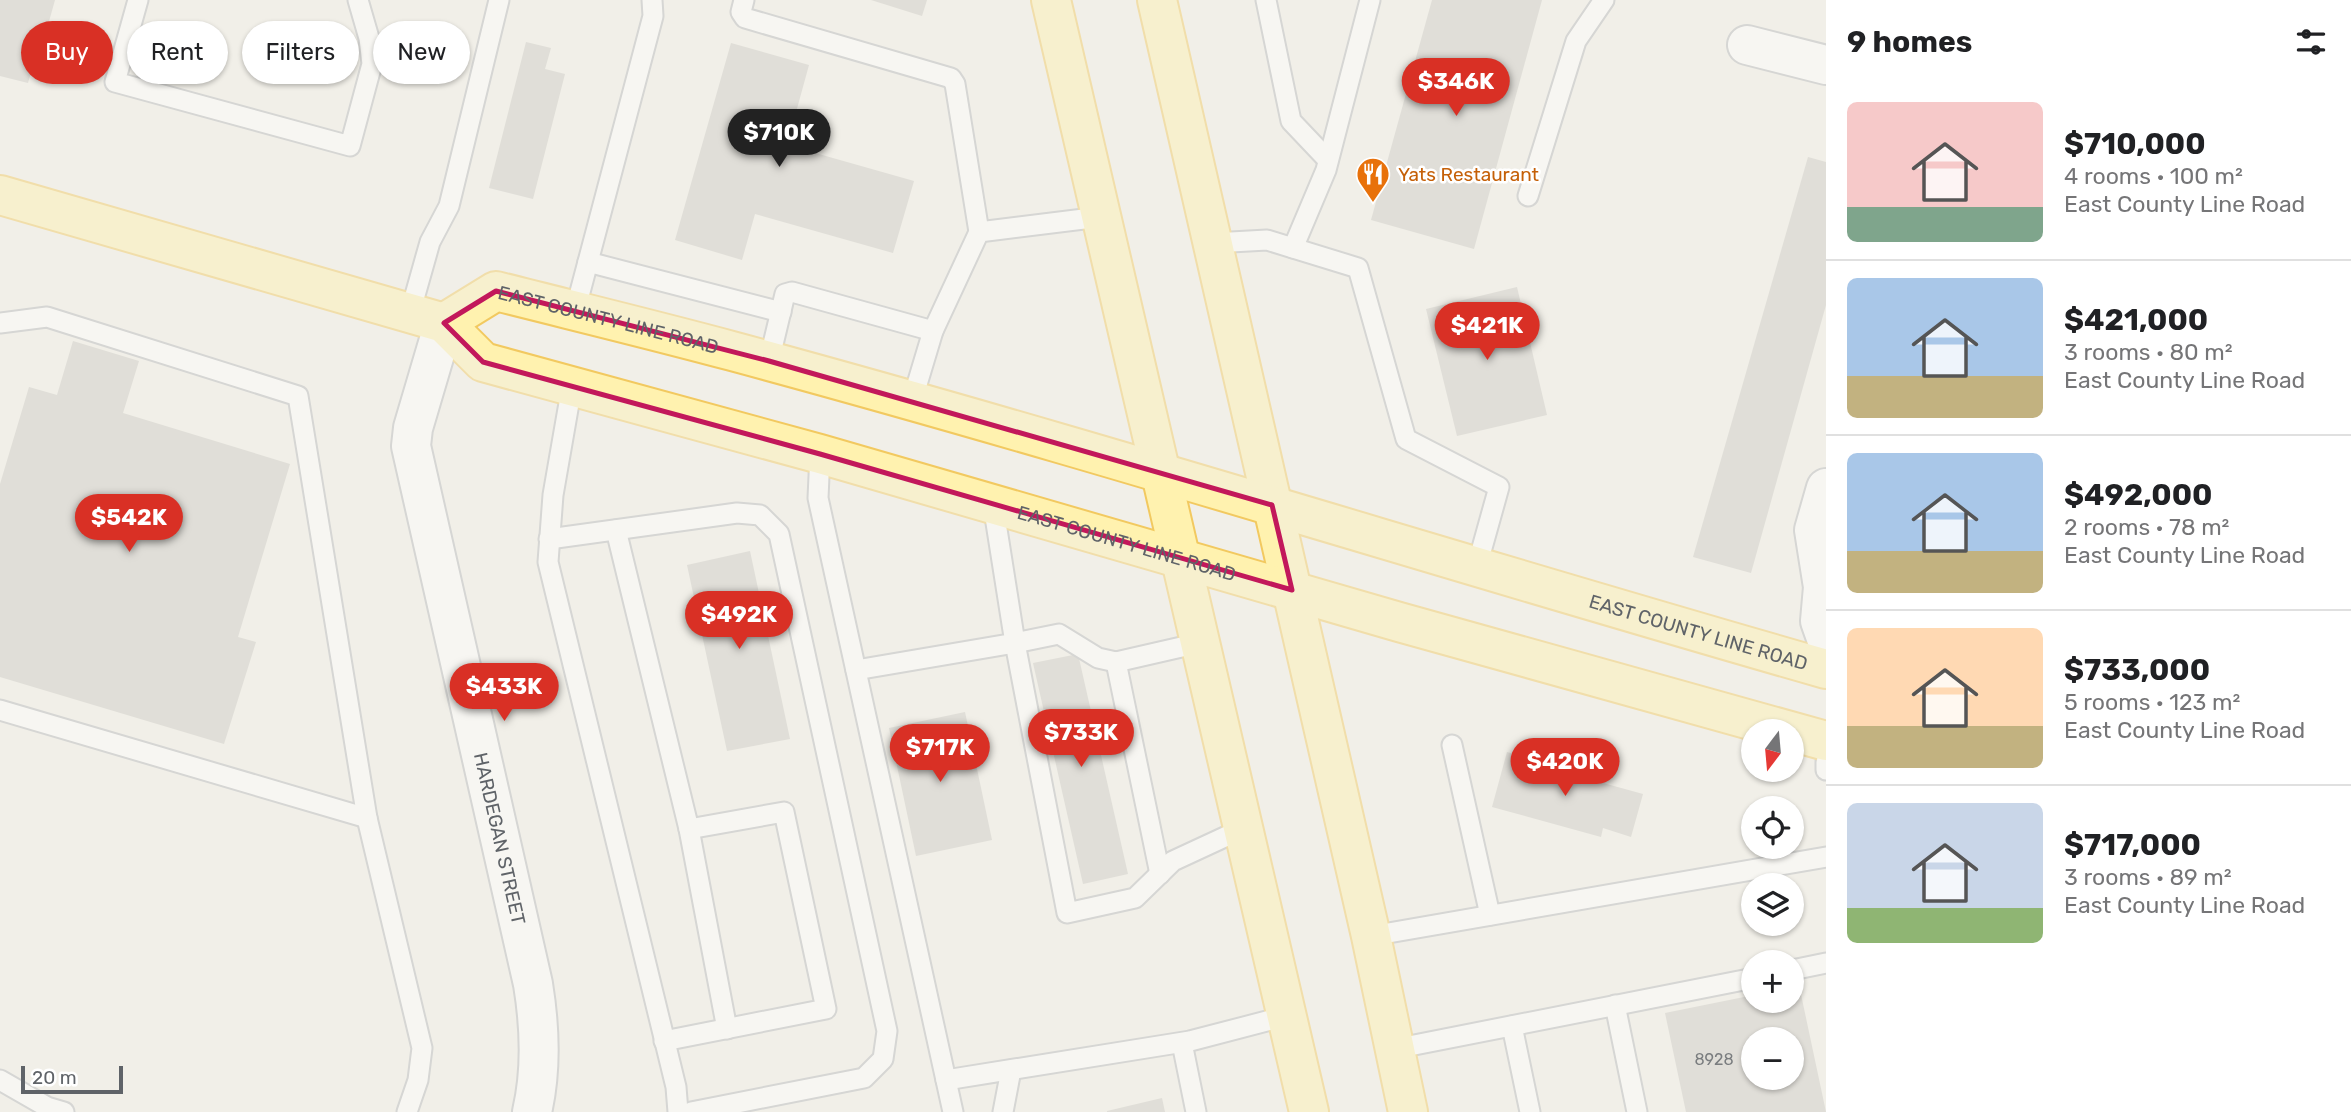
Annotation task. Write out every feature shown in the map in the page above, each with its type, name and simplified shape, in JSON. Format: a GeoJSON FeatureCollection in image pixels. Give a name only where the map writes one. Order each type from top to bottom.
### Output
{"type":"FeatureCollection","features":[{"type":"Feature","properties":{"kind":"main road"},"geometry":{"type":"LineString","coordinates":[[1051,0],[1309,1112]]}},
{"type":"Feature","properties":{"kind":"main road"},"geometry":{"type":"LineString","coordinates":[[1157,0],[1371,936],[1408,1112]]}},
{"type":"Feature","properties":{"kind":"main road","name":"EAST COUNTY LINE ROAD"},"geometry":{"type":"LineString","coordinates":[[0,195],[427,318],[483,362],[820,454],[1826,741]]}},
{"type":"Feature","properties":{"kind":"main road","name":"EAST COUNTY LINE ROAD"},"geometry":{"type":"LineString","coordinates":[[427,318],[496,291],[769,361],[912,401],[1826,669]]}},
{"type":"Feature","properties":{"kind":"street"},"geometry":{"type":"LineString","coordinates":[[1747,45],[1826,65]]}},
{"type":"Feature","properties":{"kind":"street","name":"HARDEGAN STREET"},"geometry":{"type":"LineString","coordinates":[[427,318],[411,446],[533,984],[539,1059],[532,1112]]}},
{"type":"Feature","properties":{"kind":"street"},"geometry":{"type":"LineString","coordinates":[[1826,488],[1814,530],[1823,587],[1820,621],[1826,638]]}},
{"type":"Feature","properties":{"kind":"lane"},"geometry":{"type":"LineString","coordinates":[[138,0],[115,82],[350,146],[372,64],[369,38],[358,0]]}},
{"type":"Feature","properties":{"kind":"lane"},"geometry":{"type":"LineString","coordinates":[[427,318],[430,242],[449,206],[499,0]]}},
{"type":"Feature","properties":{"kind":"lane"},"geometry":{"type":"LineString","coordinates":[[575,311],[653,16],[652,0]]}},
{"type":"Feature","properties":{"kind":"lane"},"geometry":{"type":"LineString","coordinates":[[744,0],[741,12],[745,18],[951,78],[955,84],[979,232],[933,331],[912,401]]}},
{"type":"Feature","properties":{"kind":"lane"},"geometry":{"type":"LineString","coordinates":[[1266,0],[1291,121],[1328,160]]}},
{"type":"Feature","properties":{"kind":"lane"},"geometry":{"type":"LineString","coordinates":[[1293,248],[1328,160],[1370,0]]}},
{"type":"Feature","properties":{"kind":"lane"},"geometry":{"type":"LineString","coordinates":[[1528,196],[1576,41],[1604,0]]}},
{"type":"Feature","properties":{"kind":"lane"},"geometry":{"type":"LineString","coordinates":[[979,232],[1100,217]]}},
{"type":"Feature","properties":{"kind":"lane"},"geometry":{"type":"LineString","coordinates":[[1213,243],[1267,240],[1358,268],[1406,439],[1499,487],[1477,566]]}},
{"type":"Feature","properties":{"kind":"lane"},"geometry":{"type":"LineString","coordinates":[[588,262],[781,312]]}},
{"type":"Feature","properties":{"kind":"lane"},"geometry":{"type":"LineString","coordinates":[[769,361],[785,294],[792,292],[933,331]]}},
{"type":"Feature","properties":{"kind":"lane"},"geometry":{"type":"LineString","coordinates":[[0,323],[47,317],[298,397],[367,818],[422,1048],[418,1080],[407,1112]]}},
{"type":"Feature","properties":{"kind":"lane"},"geometry":{"type":"LineString","coordinates":[[572,386],[553,495],[548,562],[676,1087],[678,1112]]}},
{"type":"Feature","properties":{"kind":"lane"},"geometry":{"type":"LineString","coordinates":[[820,454],[818,498],[953,1112]]}},
{"type":"Feature","properties":{"kind":"lane"},"geometry":{"type":"LineString","coordinates":[[993,504],[1015,643],[1067,913],[1135,898],[1173,861],[1242,829]]}},
{"type":"Feature","properties":{"kind":"lane"},"geometry":{"type":"LineString","coordinates":[[550,539],[737,513],[760,515],[779,534],[887,1031],[883,1059],[864,1078],[691,1112]]}},
{"type":"Feature","properties":{"kind":"lane"},"geometry":{"type":"LineString","coordinates":[[616,530],[690,829],[727,1029]]}},
{"type":"Feature","properties":{"kind":"lane"},"geometry":{"type":"LineString","coordinates":[[856,670],[1059,634],[1098,658],[1116,662],[1199,643]]}},
{"type":"Feature","properties":{"kind":"lane"},"geometry":{"type":"LineString","coordinates":[[1116,662],[1160,874]]}},
{"type":"Feature","properties":{"kind":"lane"},"geometry":{"type":"LineString","coordinates":[[0,710],[367,818]]}},
{"type":"Feature","properties":{"kind":"lane"},"geometry":{"type":"LineString","coordinates":[[1452,745],[1490,915]]}},
{"type":"Feature","properties":{"kind":"lane"},"geometry":{"type":"LineString","coordinates":[[1826,762],[1826,770]]}},
{"type":"Feature","properties":{"kind":"lane"},"geometry":{"type":"LineString","coordinates":[[664,1041],[826,1009],[784,812],[690,829]]}},
{"type":"Feature","properties":{"kind":"lane"},"geometry":{"type":"LineString","coordinates":[[1371,936],[1826,857]]}},
{"type":"Feature","properties":{"kind":"lane"},"geometry":{"type":"LineString","coordinates":[[1804,968],[1826,963]]}},
{"type":"Feature","properties":{"kind":"lane"},"geometry":{"type":"LineString","coordinates":[[1394,1049],[1741,981]]}},
{"type":"Feature","properties":{"kind":"lane"},"geometry":{"type":"LineString","coordinates":[[1615,1006],[1637,1112]]}},
{"type":"Feature","properties":{"kind":"lane"},"geometry":{"type":"LineString","coordinates":[[946,1080],[1182,1043],[1286,1016]]}},
{"type":"Feature","properties":{"kind":"lane"},"geometry":{"type":"LineString","coordinates":[[1512,1026],[1530,1112]]}},
{"type":"Feature","properties":{"kind":"lane"},"geometry":{"type":"LineString","coordinates":[[1182,1043],[1196,1112]]}},
{"type":"Feature","properties":{"kind":"lane"},"geometry":{"type":"LineString","coordinates":[[1003,1112],[1011,1070]]}},
{"type":"Feature","properties":{"kind":"lane"},"geometry":{"type":"LineString","coordinates":[[0,1080],[52,1110]]}},
{"type":"Feature","properties":{"kind":"highlighted area"},"geometry":{"type":"Polygon","coordinates":[[[496,291],[769,361],[1272,505],[1292,590],[820,454],[483,362],[444,323],[496,291]]]}},
{"type":"Feature","properties":{"kind":"building"},"geometry":{"type":"Polygon","coordinates":[[[0,0],[55,0],[49,21],[21,21],[21,81],[0,76],[0,0]]]}},
{"type":"Feature","properties":{"kind":"building"},"geometry":{"type":"Polygon","coordinates":[[[871,0],[927,0],[922,16],[871,0]]]}},
{"type":"Feature","properties":{"kind":"building"},"geometry":{"type":"Polygon","coordinates":[[[1432,0],[1542,0],[1474,249],[1371,220],[1432,0]]]}},
{"type":"Feature","properties":{"kind":"building"},"geometry":{"type":"Polygon","coordinates":[[[526,42],[551,48],[545,69],[565,74],[533,199],[489,188],[526,42]]]}},
{"type":"Feature","properties":{"kind":"building"},"geometry":{"type":"Polygon","coordinates":[[[731,43],[809,65],[787,145],[914,181],[893,253],[755,214],[742,260],[675,240],[731,43]]]}},
{"type":"Feature","properties":{"kind":"building"},"geometry":{"type":"Polygon","coordinates":[[[1808,157],[1826,162],[1826,305],[1751,573],[1693,557],[1808,157]]]}},
{"type":"Feature","properties":{"kind":"building"},"geometry":{"type":"Polygon","coordinates":[[[1517,287],[1547,415],[1457,436],[1426,309],[1517,287]]]}},
{"type":"Feature","properties":{"kind":"building"},"geometry":{"type":"Polygon","coordinates":[[[73,341],[139,361],[123,413],[290,464],[238,637],[256,642],[224,744],[0,677],[0,484],[29,387],[57,395],[73,341]]]}},
{"type":"Feature","properties":{"kind":"building"},"geometry":{"type":"Polygon","coordinates":[[[750,551],[790,739],[727,751],[687,565],[750,551]]]}},
{"type":"Feature","properties":{"kind":"building"},"geometry":{"type":"Polygon","coordinates":[[[1078,654],[1128,874],[1083,884],[1033,663],[1078,654]]]}},
{"type":"Feature","properties":{"kind":"building"},"geometry":{"type":"Polygon","coordinates":[[[965,712],[992,840],[916,856],[889,728],[965,712]]]}},
{"type":"Feature","properties":{"kind":"building"},"geometry":{"type":"Polygon","coordinates":[[[1507,752],[1575,771],[1574,775],[1643,794],[1631,837],[1603,828],[1601,837],[1492,807],[1507,752]]]}},
{"type":"Feature","properties":{"kind":"building"},"geometry":{"type":"Polygon","coordinates":[[[1741,998],[1741,1013],[1804,1013],[1804,1009],[1826,1112],[1686,1112],[1665,1013],[1741,998]]]}},
{"type":"Feature","properties":{"kind":"building"},"geometry":{"type":"Polygon","coordinates":[[[1162,1098],[1165,1112],[1107,1112],[1107,1111],[1162,1098]]]}},
{"type":"Feature","properties":{"kind":"place","name":"Yats Restaurant"},"geometry":{"type":"Point","coordinates":[1373,204]}}]}
